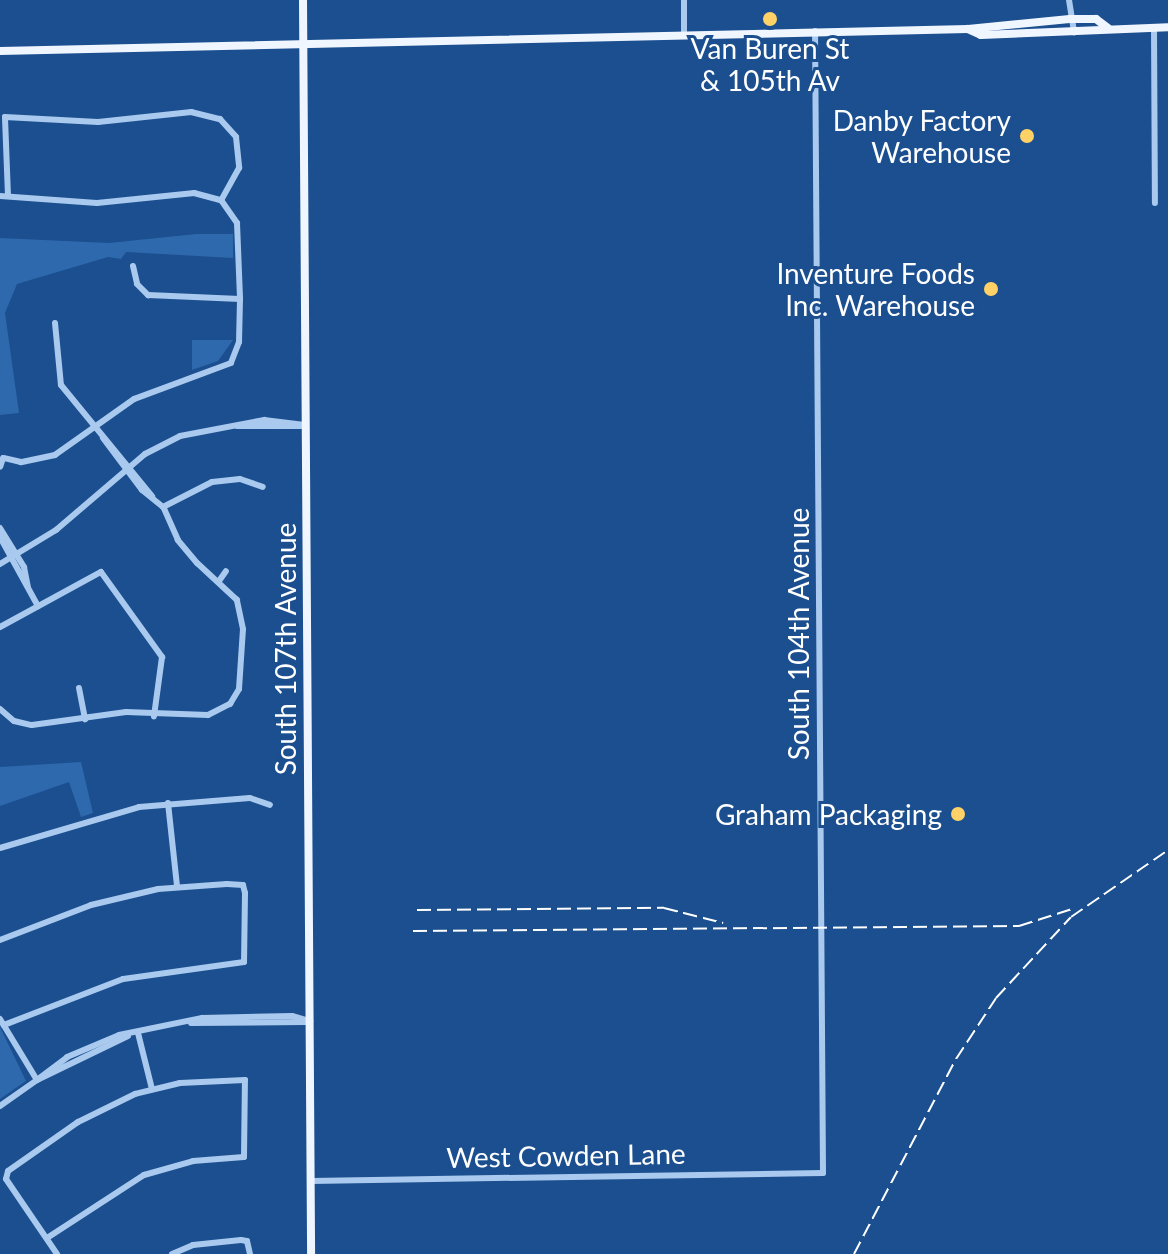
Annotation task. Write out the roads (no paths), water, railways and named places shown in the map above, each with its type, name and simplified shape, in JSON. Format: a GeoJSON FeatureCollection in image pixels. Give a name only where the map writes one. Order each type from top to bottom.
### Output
{"type":"FeatureCollection","features":[{"type":"Feature","properties":{"kind":"main road","name":"South 107th Avenue"},"geometry":{"type":"LineString","coordinates":[[303,0],[311,1254]]}},
{"type":"Feature","properties":{"kind":"main road"},"geometry":{"type":"LineString","coordinates":[[0,51],[968,29],[1070,19],[1096,19],[1108,28]]}},
{"type":"Feature","properties":{"kind":"main road"},"geometry":{"type":"LineString","coordinates":[[1013,34],[1051,29],[1070,19]]}},
{"type":"Feature","properties":{"kind":"main road"},"geometry":{"type":"LineString","coordinates":[[968,29],[981,35],[1168,27]]}},
{"type":"Feature","properties":{"kind":"street"},"geometry":{"type":"LineString","coordinates":[[684,0],[684,35]]}},
{"type":"Feature","properties":{"kind":"street"},"geometry":{"type":"LineString","coordinates":[[1069,0],[1074,33]]}},
{"type":"Feature","properties":{"kind":"street"},"geometry":{"type":"LineString","coordinates":[[1154,28],[1155,203]]}},
{"type":"Feature","properties":{"kind":"street","name":"South 104th Avenue"},"geometry":{"type":"LineString","coordinates":[[815,31],[823,1173]]}},
{"type":"Feature","properties":{"kind":"street"},"geometry":{"type":"LineString","coordinates":[[0,467],[3,458],[41,461],[134,399],[231,363],[239,342],[240,299],[237,223],[221,200],[194,193],[97,203],[4,196],[5,117],[106,122],[191,112],[220,119],[236,137],[241,157],[221,200]]}},
{"type":"Feature","properties":{"kind":"street"},"geometry":{"type":"LineString","coordinates":[[133,266],[137,284],[148,295],[240,299]]}},
{"type":"Feature","properties":{"kind":"street"},"geometry":{"type":"LineString","coordinates":[[0,709],[14,721],[32,725],[126,712],[154,716],[208,715],[230,704],[243,670],[243,629],[237,600],[178,540],[163,507],[61,385],[55,323]]}},
{"type":"Feature","properties":{"kind":"street"},"geometry":{"type":"LineString","coordinates":[[0,564],[14,558],[127,467],[180,436],[264,420],[305,425]]}},
{"type":"Feature","properties":{"kind":"street"},"geometry":{"type":"LineString","coordinates":[[163,507],[212,482],[240,479],[263,487]]}},
{"type":"Feature","properties":{"kind":"street"},"geometry":{"type":"LineString","coordinates":[[0,528],[38,606]]}},
{"type":"Feature","properties":{"kind":"street"},"geometry":{"type":"LineString","coordinates":[[0,537],[14,558]]}},
{"type":"Feature","properties":{"kind":"street"},"geometry":{"type":"LineString","coordinates":[[219,581],[226,571]]}},
{"type":"Feature","properties":{"kind":"street"},"geometry":{"type":"LineString","coordinates":[[0,627],[101,572],[162,657],[154,716]]}},
{"type":"Feature","properties":{"kind":"street"},"geometry":{"type":"LineString","coordinates":[[79,688],[85,719]]}},
{"type":"Feature","properties":{"kind":"street"},"geometry":{"type":"LineString","coordinates":[[0,848],[102,814],[168,803],[250,798],[270,805]]}},
{"type":"Feature","properties":{"kind":"street"},"geometry":{"type":"LineString","coordinates":[[168,803],[177,886]]}},
{"type":"Feature","properties":{"kind":"street"},"geometry":{"type":"LineString","coordinates":[[0,940],[91,905],[177,886],[243,885],[244,962],[123,979],[2,1022],[37,1080]]}},
{"type":"Feature","properties":{"kind":"street"},"geometry":{"type":"LineString","coordinates":[[0,1106],[37,1080],[138,1033],[202,1018],[310,1021]]}},
{"type":"Feature","properties":{"kind":"street"},"geometry":{"type":"LineString","coordinates":[[138,1033],[152,1089]]}},
{"type":"Feature","properties":{"kind":"street"},"geometry":{"type":"LineString","coordinates":[[47,1238],[144,1175],[193,1161],[244,1157],[245,1080],[152,1089],[88,1116],[4,1175],[57,1254]]}},
{"type":"Feature","properties":{"kind":"street","name":"West Cowden Lane"},"geometry":{"type":"LineString","coordinates":[[311,1181],[823,1173]]}},
{"type":"Feature","properties":{"kind":"street"},"geometry":{"type":"LineString","coordinates":[[172,1254],[206,1242],[247,1241],[250,1254]]}},
{"type":"Feature","properties":{"kind":"railway"},"geometry":{"type":"LineString","coordinates":[[854,1254],[956,1059],[996,998],[1071,917],[1168,850]]}},
{"type":"Feature","properties":{"kind":"railway"},"geometry":{"type":"LineString","coordinates":[[417,910],[664,908],[723,923]]}},
{"type":"Feature","properties":{"kind":"railway"},"geometry":{"type":"LineString","coordinates":[[413,931],[1019,926],[1075,908]]}},
{"type":"Feature","properties":{"kind":"place","name":"Van Buren St & 105th Av"},"geometry":{"type":"Point","coordinates":[770,19]}},
{"type":"Feature","properties":{"kind":"place","name":"Danby Factory Warehouse"},"geometry":{"type":"Point","coordinates":[1027,136]}},
{"type":"Feature","properties":{"kind":"place","name":"Inventure Foods Inc. Warehouse"},"geometry":{"type":"Point","coordinates":[991,289]}},
{"type":"Feature","properties":{"kind":"place","name":"Graham Packaging"},"geometry":{"type":"Point","coordinates":[958,814]}}]}
